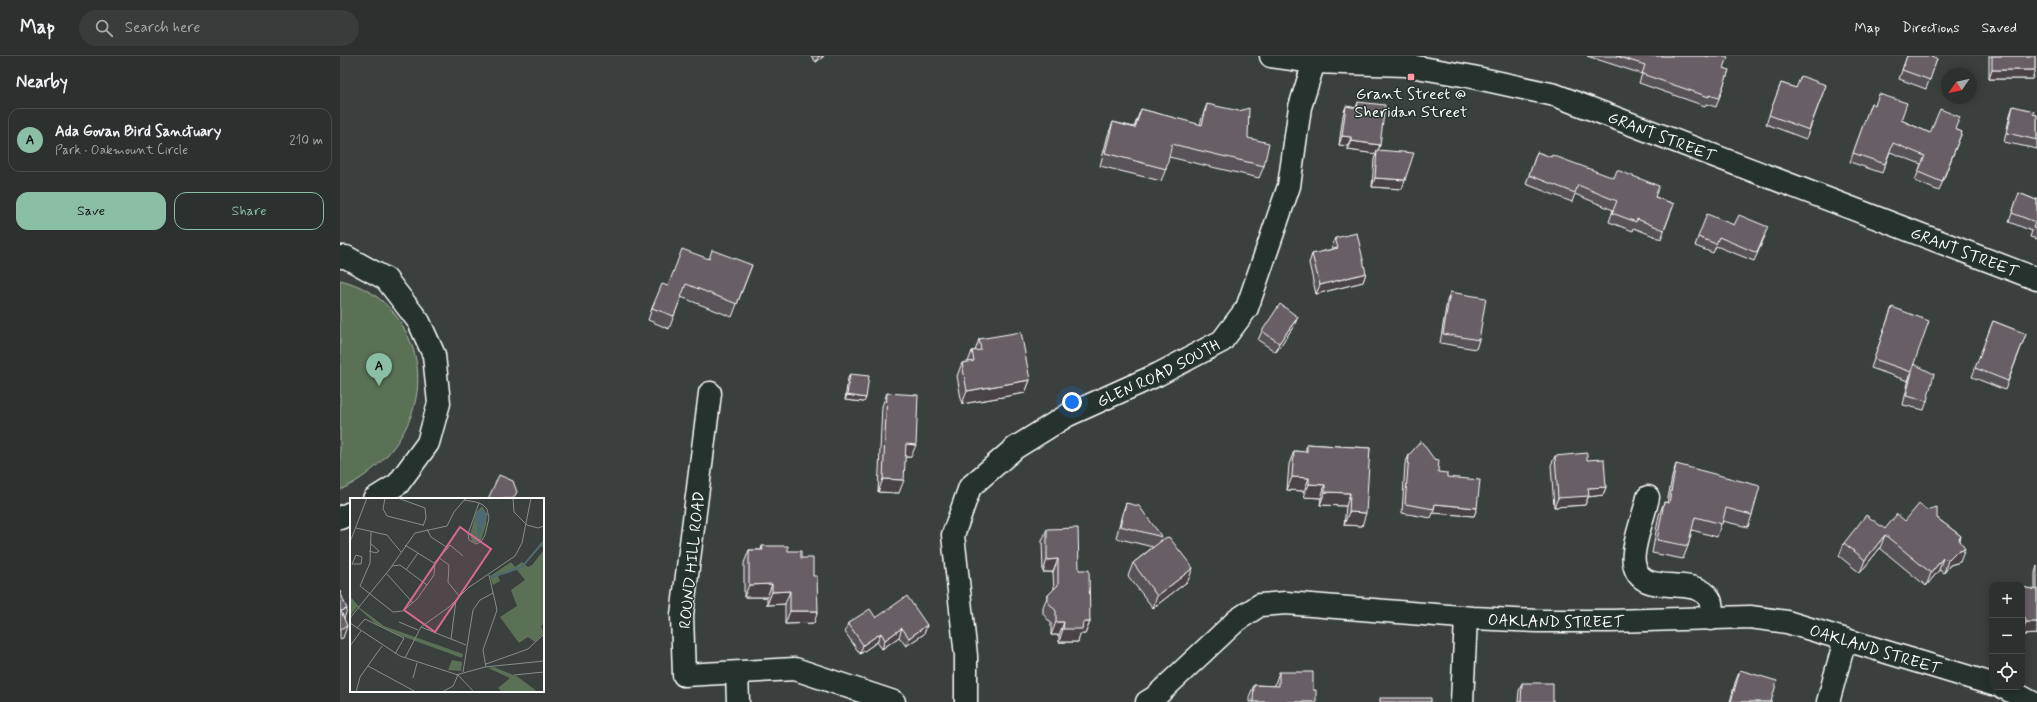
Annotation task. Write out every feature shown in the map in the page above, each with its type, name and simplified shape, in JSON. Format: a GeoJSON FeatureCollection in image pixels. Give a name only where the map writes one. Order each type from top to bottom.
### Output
{"type":"FeatureCollection","features":[{"type":"Feature","properties":{"kind":"street","name":"GRANT STREET"},"geometry":{"type":"LineString","coordinates":[[1271,56],[1314,62],[1407,60],[1468,76],[1555,95],[2037,279]]}},
{"type":"Feature","properties":{"kind":"street","name":"GLEN ROAD SOUTH"},"geometry":{"type":"LineString","coordinates":[[966,702],[966,656],[953,535],[970,487],[1015,448],[1068,415],[1159,374],[1222,341],[1247,308],[1289,186],[1300,107],[1314,62]]}},
{"type":"Feature","properties":{"kind":"street"},"geometry":{"type":"LineString","coordinates":[[340,257],[346,257],[386,280],[420,322],[434,355],[439,403],[428,443],[398,484],[376,498]]}},
{"type":"Feature","properties":{"kind":"street","name":"ROUND HILL ROAD"},"geometry":{"type":"LineString","coordinates":[[710,393],[682,615],[684,675],[737,673]]}},
{"type":"Feature","properties":{"kind":"street"},"geometry":{"type":"LineString","coordinates":[[1648,497],[1633,561],[1637,573],[1652,583],[1684,586],[1700,591],[1709,597],[1712,606],[1711,619]]}},
{"type":"Feature","properties":{"kind":"street"},"geometry":{"type":"LineString","coordinates":[[340,518],[350,513]]}},
{"type":"Feature","properties":{"kind":"street","name":"OAKLAND STREET"},"geometry":{"type":"LineString","coordinates":[[1147,702],[1155,697],[1237,620],[1260,605],[1286,603],[1466,618],[1538,621],[1711,619],[1750,617],[1787,622],[1989,683]]}},
{"type":"Feature","properties":{"kind":"street"},"geometry":{"type":"LineString","coordinates":[[1462,702],[1466,618]]}},
{"type":"Feature","properties":{"kind":"street"},"geometry":{"type":"LineString","coordinates":[[1828,702],[1845,640]]}},
{"type":"Feature","properties":{"kind":"street"},"geometry":{"type":"LineString","coordinates":[[738,702],[737,673],[795,669],[894,702]]}},
{"type":"Feature","properties":{"kind":"street"},"geometry":{"type":"LineString","coordinates":[[2009,690],[2031,702]]}},
{"type":"Feature","properties":{"kind":"green space"},"geometry":{"type":"Polygon","coordinates":[[[340,280],[359,286],[376,296],[384,302],[397,317],[413,349],[418,373],[416,397],[409,420],[398,442],[382,461],[362,477],[340,490],[340,280]]]}},
{"type":"Feature","properties":{"kind":"building"},"geometry":{"type":"Polygon","coordinates":[[[1616,56],[1726,56],[1728,57],[1724,68],[1729,70],[1719,98],[1709,95],[1709,97],[1642,74],[1645,65],[1616,56]]]}},
{"type":"Feature","properties":{"kind":"building"},"geometry":{"type":"Polygon","coordinates":[[[1907,56],[1928,56],[1937,59],[1930,80],[1902,70],[1907,56]]]}},
{"type":"Feature","properties":{"kind":"building"},"geometry":{"type":"Polygon","coordinates":[[[1992,56],[2035,56],[2035,70],[1992,70],[1992,56]]]}},
{"type":"Feature","properties":{"kind":"building"},"geometry":{"type":"Polygon","coordinates":[[[1801,76],[1826,85],[1809,130],[1769,115],[1781,83],[1796,88],[1801,76]]]}},
{"type":"Feature","properties":{"kind":"building"},"geometry":{"type":"Polygon","coordinates":[[[1879,94],[1907,103],[1901,120],[1930,133],[1940,109],[1960,117],[1955,129],[1962,132],[1942,182],[1918,172],[1925,156],[1893,143],[1885,164],[1853,153],[1871,103],[1875,105],[1879,94]]]}},
{"type":"Feature","properties":{"kind":"building"},"geometry":{"type":"Polygon","coordinates":[[[1358,102],[1385,105],[1380,145],[1351,141],[1351,137],[1342,136],[1346,106],[1357,108],[1358,102]]]}},
{"type":"Feature","properties":{"kind":"building"},"geometry":{"type":"Polygon","coordinates":[[[1207,104],[1239,111],[1249,108],[1248,138],[1269,143],[1264,166],[1172,144],[1166,169],[1105,153],[1113,122],[1135,128],[1141,109],[1202,125],[1207,104]]]}},
{"type":"Feature","properties":{"kind":"building"},"geometry":{"type":"Polygon","coordinates":[[[2013,106],[2034,111],[2033,114],[2037,115],[2037,140],[2007,133],[2013,106]]]}},
{"type":"Feature","properties":{"kind":"building"},"geometry":{"type":"Polygon","coordinates":[[[1377,150],[1414,153],[1405,180],[1375,178],[1377,150]]]}},
{"type":"Feature","properties":{"kind":"building"},"geometry":{"type":"Polygon","coordinates":[[[1537,152],[1551,157],[1552,155],[1614,178],[1617,170],[1659,186],[1655,197],[1674,204],[1664,230],[1637,219],[1636,222],[1612,213],[1617,201],[1578,185],[1575,193],[1529,175],[1537,152]]]}},
{"type":"Feature","properties":{"kind":"building"},"geometry":{"type":"Polygon","coordinates":[[[2019,193],[2036,200],[2037,198],[2037,229],[2033,228],[2035,222],[2012,213],[2019,193]]]}},
{"type":"Feature","properties":{"kind":"building"},"geometry":{"type":"Polygon","coordinates":[[[1707,214],[1734,225],[1739,215],[1768,227],[1757,253],[1719,237],[1716,244],[1698,237],[1707,214]]]}},
{"type":"Feature","properties":{"kind":"building"},"geometry":{"type":"Polygon","coordinates":[[[1357,233],[1366,273],[1320,285],[1312,254],[1338,248],[1335,238],[1357,233]]]}},
{"type":"Feature","properties":{"kind":"building"},"geometry":{"type":"Polygon","coordinates":[[[682,249],[709,259],[712,250],[752,265],[737,304],[686,284],[674,316],[652,308],[662,284],[668,286],[682,249]]]}},
{"type":"Feature","properties":{"kind":"building"},"geometry":{"type":"Polygon","coordinates":[[[1450,292],[1486,298],[1479,340],[1443,334],[1450,292]]]}},
{"type":"Feature","properties":{"kind":"building"},"geometry":{"type":"Polygon","coordinates":[[[1280,304],[1298,317],[1279,343],[1262,331],[1280,304]]]}},
{"type":"Feature","properties":{"kind":"building"},"geometry":{"type":"Polygon","coordinates":[[[1892,307],[1929,321],[1911,372],[1874,359],[1892,307]]]}},
{"type":"Feature","properties":{"kind":"building"},"geometry":{"type":"Polygon","coordinates":[[[1993,321],[2026,334],[2008,381],[1975,368],[1993,321]]]}},
{"type":"Feature","properties":{"kind":"building"},"geometry":{"type":"Polygon","coordinates":[[[1021,332],[1030,380],[967,391],[962,363],[974,361],[972,351],[981,350],[979,339],[1021,332]]]}},
{"type":"Feature","properties":{"kind":"building"},"geometry":{"type":"Polygon","coordinates":[[[1914,364],[1934,374],[1927,401],[1906,396],[1914,364]]]}},
{"type":"Feature","properties":{"kind":"building"},"geometry":{"type":"Polygon","coordinates":[[[850,374],[869,376],[866,398],[847,395],[850,374]]]}},
{"type":"Feature","properties":{"kind":"building"},"geometry":{"type":"Polygon","coordinates":[[[887,393],[918,395],[916,445],[906,444],[904,480],[883,479],[887,393]]]}},
{"type":"Feature","properties":{"kind":"building"},"geometry":{"type":"Polygon","coordinates":[[[1421,441],[1434,459],[1439,460],[1438,472],[1447,473],[1447,477],[1480,480],[1477,508],[1435,504],[1434,509],[1405,504],[1409,455],[1421,441]]]}},
{"type":"Feature","properties":{"kind":"building"},"geometry":{"type":"Polygon","coordinates":[[[1307,444],[1370,448],[1366,513],[1349,512],[1350,493],[1325,492],[1325,485],[1309,484],[1309,478],[1292,477],[1294,451],[1307,452],[1307,444]]]}},
{"type":"Feature","properties":{"kind":"building"},"geometry":{"type":"Polygon","coordinates":[[[1587,453],[1587,460],[1604,459],[1606,487],[1588,488],[1589,496],[1558,498],[1555,456],[1587,453]]]}},
{"type":"Feature","properties":{"kind":"building"},"geometry":{"type":"Polygon","coordinates":[[[1676,464],[1760,486],[1752,515],[1726,508],[1722,524],[1695,517],[1688,546],[1657,540],[1664,502],[1669,503],[1676,464]]]}},
{"type":"Feature","properties":{"kind":"building"},"geometry":{"type":"Polygon","coordinates":[[[499,475],[513,481],[517,492],[514,498],[488,498],[499,475]]]}},
{"type":"Feature","properties":{"kind":"building"},"geometry":{"type":"Polygon","coordinates":[[[1126,503],[1139,506],[1162,537],[1120,526],[1126,503]]]}},
{"type":"Feature","properties":{"kind":"building"},"geometry":{"type":"Polygon","coordinates":[[[1919,504],[1926,510],[1937,507],[1937,518],[1961,536],[1959,539],[1965,549],[1955,553],[1948,560],[1943,558],[1931,573],[1885,535],[1865,560],[1844,543],[1866,515],[1885,529],[1897,514],[1905,521],[1919,504]]]}},
{"type":"Feature","properties":{"kind":"building"},"geometry":{"type":"Polygon","coordinates":[[[1078,528],[1079,570],[1089,570],[1090,622],[1083,622],[1082,629],[1063,629],[1064,622],[1056,622],[1056,611],[1048,602],[1048,595],[1058,585],[1058,559],[1047,560],[1047,529],[1078,528]]]}},
{"type":"Feature","properties":{"kind":"building"},"geometry":{"type":"Polygon","coordinates":[[[1169,537],[1193,568],[1157,596],[1133,563],[1165,538],[1169,537]]]}},
{"type":"Feature","properties":{"kind":"building"},"geometry":{"type":"Polygon","coordinates":[[[762,546],[788,546],[788,551],[801,551],[801,558],[813,558],[813,576],[817,576],[818,611],[790,611],[790,591],[772,592],[772,584],[749,585],[749,550],[763,550],[762,546]]]}},
{"type":"Feature","properties":{"kind":"building"},"geometry":{"type":"Polygon","coordinates":[[[2025,588],[2037,590],[2037,622],[2026,622],[2025,588]]]}},
{"type":"Feature","properties":{"kind":"building"},"geometry":{"type":"Polygon","coordinates":[[[340,591],[347,609],[341,611],[347,626],[340,629],[340,591]]]}},
{"type":"Feature","properties":{"kind":"building"},"geometry":{"type":"Polygon","coordinates":[[[907,596],[927,625],[909,638],[902,628],[885,640],[881,633],[863,645],[848,623],[870,609],[876,618],[907,596]]]}},
{"type":"Feature","properties":{"kind":"building"},"geometry":{"type":"Polygon","coordinates":[[[1740,670],[1777,681],[1771,702],[1731,702],[1740,670]]]}},
{"type":"Feature","properties":{"kind":"building"},"geometry":{"type":"Polygon","coordinates":[[[1279,672],[1313,672],[1313,690],[1316,690],[1316,702],[1253,702],[1254,685],[1279,686],[1279,672]]]}},
{"type":"Feature","properties":{"kind":"building"},"geometry":{"type":"Polygon","coordinates":[[[1522,683],[1553,683],[1553,702],[1521,702],[1522,683]]]}},
{"type":"Feature","properties":{"kind":"building"},"geometry":{"type":"Polygon","coordinates":[[[1380,698],[1431,698],[1431,702],[1380,702],[1380,698]]]}},
{"type":"Feature","properties":{"kind":"place","name":"Grant Street @ Sheridan Street"},"geometry":{"type":"Point","coordinates":[1411,77]}},
{"type":"Feature","properties":{"kind":"place","name":"Ada Govan Bird Sanctuary"},"geometry":{"type":"Point","coordinates":[379,386]}}]}
